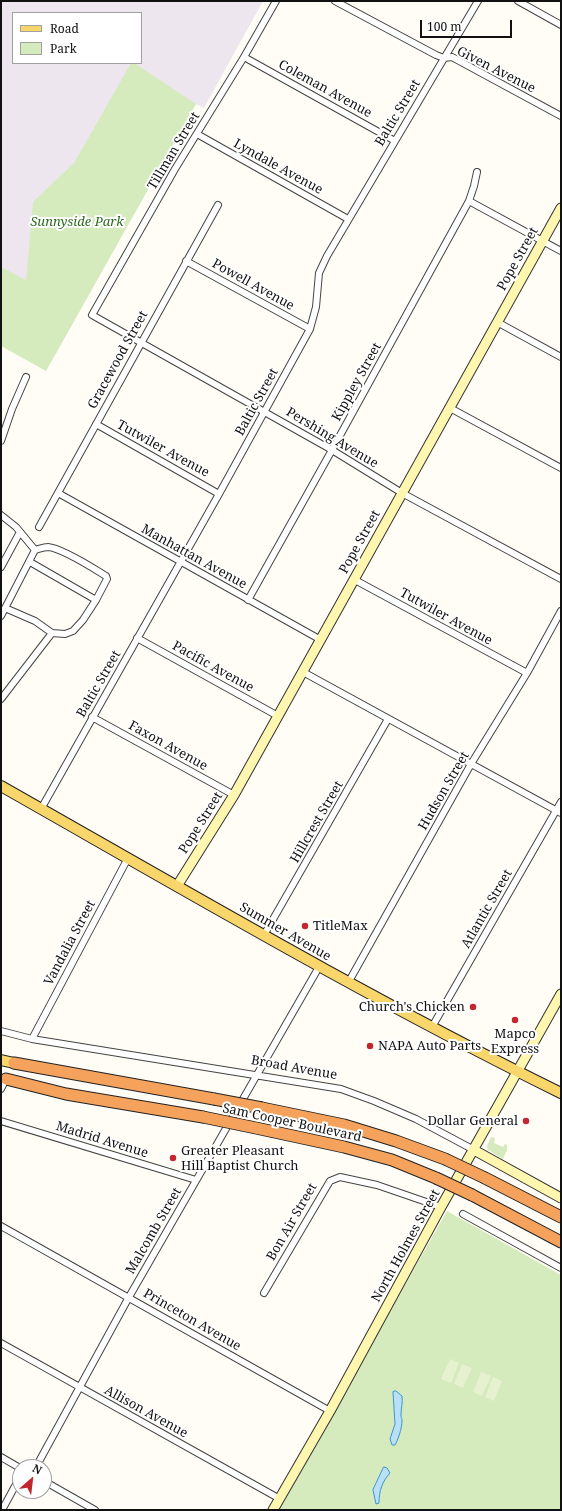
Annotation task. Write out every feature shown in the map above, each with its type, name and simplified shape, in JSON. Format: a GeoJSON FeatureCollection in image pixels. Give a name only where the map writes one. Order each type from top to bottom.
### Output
{"type":"FeatureCollection","features":[{"type":"Feature","properties":{"kind":"highway","name":"Sam Cooper Boulevard"},"geometry":{"type":"LineString","coordinates":[[14,1063],[262,1108],[351,1128],[396,1141],[445,1159],[561,1217]]}},
{"type":"Feature","properties":{"kind":"highway","name":"Sam Cooper Boulevard"},"geometry":{"type":"LineString","coordinates":[[3,1082],[203,1117],[344,1147],[392,1160],[472,1195],[561,1242]]}},
{"type":"Feature","properties":{"kind":"main road","name":"Summer Avenue"},"geometry":{"type":"LineString","coordinates":[[1,786],[348,983],[561,1093]]}},
{"type":"Feature","properties":{"kind":"main road","name":"Sam Cooper Boulevard"},"geometry":{"type":"LineString","coordinates":[[1,1060],[14,1063]]}},
{"type":"Feature","properties":{"kind":"street","name":"Tillman Street"},"geometry":{"type":"LineString","coordinates":[[92,315],[175,169],[244,57],[276,1]]}},
{"type":"Feature","properties":{"kind":"street","name":"Given Avenue"},"geometry":{"type":"LineString","coordinates":[[335,1],[436,55],[444,58],[452,57],[561,116]]}},
{"type":"Feature","properties":{"kind":"street","name":"Baltic Street"},"geometry":{"type":"LineString","coordinates":[[41,808],[219,494],[310,329],[316,307],[319,273],[348,219],[478,1]]}},
{"type":"Feature","properties":{"kind":"street"},"geometry":{"type":"LineString","coordinates":[[518,1],[561,25]]}},
{"type":"Feature","properties":{"kind":"street","name":"Coleman Avenue"},"geometry":{"type":"LineString","coordinates":[[244,57],[395,141]]}},
{"type":"Feature","properties":{"kind":"street","name":"Lyndale Avenue"},"geometry":{"type":"LineString","coordinates":[[197,134],[348,219]]}},
{"type":"Feature","properties":{"kind":"street","name":"Kippley Street"},"geometry":{"type":"LineString","coordinates":[[248,600],[469,200],[477,172]]}},
{"type":"Feature","properties":{"kind":"street"},"geometry":{"type":"LineString","coordinates":[[469,200],[561,251]]}},
{"type":"Feature","properties":{"kind":"street","name":"Gracewood Street"},"geometry":{"type":"LineString","coordinates":[[39,527],[218,205]]}},
{"type":"Feature","properties":{"kind":"street","name":"Pope Street"},"geometry":{"type":"LineString","coordinates":[[177,886],[234,795],[561,208]]}},
{"type":"Feature","properties":{"kind":"street","name":"Powell Avenue"},"geometry":{"type":"LineString","coordinates":[[186,261],[310,329]]}},
{"type":"Feature","properties":{"kind":"street","name":"Pershing Avenue"},"geometry":{"type":"LineString","coordinates":[[92,315],[332,450],[402,493],[561,579]]}},
{"type":"Feature","properties":{"kind":"street"},"geometry":{"type":"LineString","coordinates":[[497,322],[561,357]]}},
{"type":"Feature","properties":{"kind":"street"},"geometry":{"type":"LineString","coordinates":[[1,441],[12,409],[26,377]]}},
{"type":"Feature","properties":{"kind":"street"},"geometry":{"type":"LineString","coordinates":[[450,408],[561,468]]}},
{"type":"Feature","properties":{"kind":"street","name":"Tutwiler Avenue"},"geometry":{"type":"LineString","coordinates":[[96,424],[219,494]]}},
{"type":"Feature","properties":{"kind":"street","name":"Manhattan Avenue"},"geometry":{"type":"LineString","coordinates":[[58,493],[321,640]]}},
{"type":"Feature","properties":{"kind":"street"},"geometry":{"type":"LineString","coordinates":[[1,515],[20,532],[35,550]]}},
{"type":"Feature","properties":{"kind":"street"},"geometry":{"type":"LineString","coordinates":[[1,567],[20,532]]}},
{"type":"Feature","properties":{"kind":"street"},"geometry":{"type":"LineString","coordinates":[[5,608],[35,621],[52,633],[65,634],[73,631],[83,620],[96,600],[107,578],[87,564],[56,549],[47,547],[35,550]]}},
{"type":"Feature","properties":{"kind":"street"},"geometry":{"type":"LineString","coordinates":[[1,616],[35,550]]}},
{"type":"Feature","properties":{"kind":"street"},"geometry":{"type":"LineString","coordinates":[[30,562],[96,600]]}},
{"type":"Feature","properties":{"kind":"street","name":"Tutwiler Avenue"},"geometry":{"type":"LineString","coordinates":[[355,580],[527,673]]}},
{"type":"Feature","properties":{"kind":"street","name":"Hudson Street"},"geometry":{"type":"LineString","coordinates":[[348,983],[471,764],[527,673],[561,611]]}},
{"type":"Feature","properties":{"kind":"street"},"geometry":{"type":"LineString","coordinates":[[1,700],[52,633]]}},
{"type":"Feature","properties":{"kind":"street","name":"Pacific Avenue"},"geometry":{"type":"LineString","coordinates":[[137,638],[278,716]]}},
{"type":"Feature","properties":{"kind":"street"},"geometry":{"type":"LineString","coordinates":[[303,672],[558,812]]}},
{"type":"Feature","properties":{"kind":"street","name":"Faxon Avenue"},"geometry":{"type":"LineString","coordinates":[[92,717],[234,795]]}},
{"type":"Feature","properties":{"kind":"street","name":"Hillcrest Street"},"geometry":{"type":"LineString","coordinates":[[264,935],[388,719]]}},
{"type":"Feature","properties":{"kind":"street","name":"Atlantic Street"},"geometry":{"type":"LineString","coordinates":[[432,1027],[558,812],[561,802]]}},
{"type":"Feature","properties":{"kind":"street","name":"Vandalia Street"},"geometry":{"type":"LineString","coordinates":[[32,1039],[128,858]]}},
{"type":"Feature","properties":{"kind":"street","name":"Malcomb Street"},"geometry":{"type":"LineString","coordinates":[[40,1459],[129,1297],[318,966]]}},
{"type":"Feature","properties":{"kind":"street","name":"North Holmes Street"},"geometry":{"type":"LineString","coordinates":[[273,1510],[330,1411],[441,1207],[561,994]]}},
{"type":"Feature","properties":{"kind":"street","name":"Broad Avenue"},"geometry":{"type":"LineString","coordinates":[[1,1031],[32,1039],[257,1074],[342,1089],[416,1119],[561,1198]]}},
{"type":"Feature","properties":{"kind":"street","name":"Madrid Avenue"},"geometry":{"type":"LineString","coordinates":[[1,1121],[196,1180]]}},
{"type":"Feature","properties":{"kind":"street","name":"Bon Air Street"},"geometry":{"type":"LineString","coordinates":[[264,1293],[330,1181],[340,1177],[377,1185],[441,1207]]}},
{"type":"Feature","properties":{"kind":"street"},"geometry":{"type":"LineString","coordinates":[[463,1214],[561,1268]]}},
{"type":"Feature","properties":{"kind":"street","name":"Princeton Avenue"},"geometry":{"type":"LineString","coordinates":[[1,1226],[330,1411]]}},
{"type":"Feature","properties":{"kind":"street","name":"Allison Avenue"},"geometry":{"type":"LineString","coordinates":[[1,1343],[280,1499]]}},
{"type":"Feature","properties":{"kind":"street"},"geometry":{"type":"LineString","coordinates":[[1,1457],[12,1463]]}},
{"type":"Feature","properties":{"kind":"street"},"geometry":{"type":"LineString","coordinates":[[52,1486],[95,1510]]}},
{"type":"Feature","properties":{"kind":"street"},"geometry":{"type":"LineString","coordinates":[[2,1510],[12,1492]]}},
{"type":"Feature","properties":{"kind":"shaded area"},"geometry":{"type":"Polygon","coordinates":[[[1,1],[263,1],[204,108],[196,104],[46,371],[1,343],[1,1]]]}},
{"type":"Feature","properties":{"kind":"green space","name":"Sunnyside Park"},"geometry":{"type":"Polygon","coordinates":[[[130,64],[136,64],[196,104],[46,371],[1,346],[1,267],[26,280],[33,202],[74,163],[130,64]]]}},
{"type":"Feature","properties":{"kind":"green space"},"geometry":{"type":"Polygon","coordinates":[[[491,1137],[495,1138],[494,1143],[503,1147],[505,1144],[507,1145],[507,1150],[503,1159],[488,1150],[487,1146],[491,1137]]]}},
{"type":"Feature","properties":{"kind":"green space"},"geometry":{"type":"Polygon","coordinates":[[[447,1211],[561,1275],[561,1510],[277,1510],[447,1211]]]}},
{"type":"Feature","properties":{"kind":"green space"},"geometry":{"type":"Polygon","coordinates":[[[450,1359],[459,1363],[451,1383],[441,1379],[450,1359]]]}},
{"type":"Feature","properties":{"kind":"green space"},"geometry":{"type":"Polygon","coordinates":[[[462,1364],[472,1368],[463,1388],[454,1384],[462,1364]]]}},
{"type":"Feature","properties":{"kind":"green space"},"geometry":{"type":"Polygon","coordinates":[[[481,1372],[491,1376],[482,1396],[473,1392],[481,1372]]]}},
{"type":"Feature","properties":{"kind":"green space"},"geometry":{"type":"Polygon","coordinates":[[[493,1377],[502,1381],[494,1401],[485,1397],[493,1377]]]}},
{"type":"Feature","properties":{"kind":"water"},"geometry":{"type":"Polygon","coordinates":[[[396,1391],[402,1396],[402,1424],[396,1443],[395,1445],[392,1445],[390,1439],[395,1424],[393,1392],[396,1391]]]}},
{"type":"Feature","properties":{"kind":"water"},"geometry":{"type":"Polygon","coordinates":[[[384,1467],[387,1468],[390,1473],[382,1487],[379,1503],[376,1504],[373,1490],[384,1467]]]}},
{"type":"Feature","properties":{"kind":"place","name":"TitleMax"},"geometry":{"type":"Point","coordinates":[305,926]}},
{"type":"Feature","properties":{"kind":"place","name":"Church's Chicken"},"geometry":{"type":"Point","coordinates":[473,1007]}},
{"type":"Feature","properties":{"kind":"place","name":"Mapco Express"},"geometry":{"type":"Point","coordinates":[515,1020]}},
{"type":"Feature","properties":{"kind":"place","name":"NAPA Auto Parts"},"geometry":{"type":"Point","coordinates":[370,1046]}},
{"type":"Feature","properties":{"kind":"place","name":"Dollar General"},"geometry":{"type":"Point","coordinates":[526,1121]}},
{"type":"Feature","properties":{"kind":"place","name":"Greater Pleasant Hill Baptist Church"},"geometry":{"type":"Point","coordinates":[173,1158]}}]}
